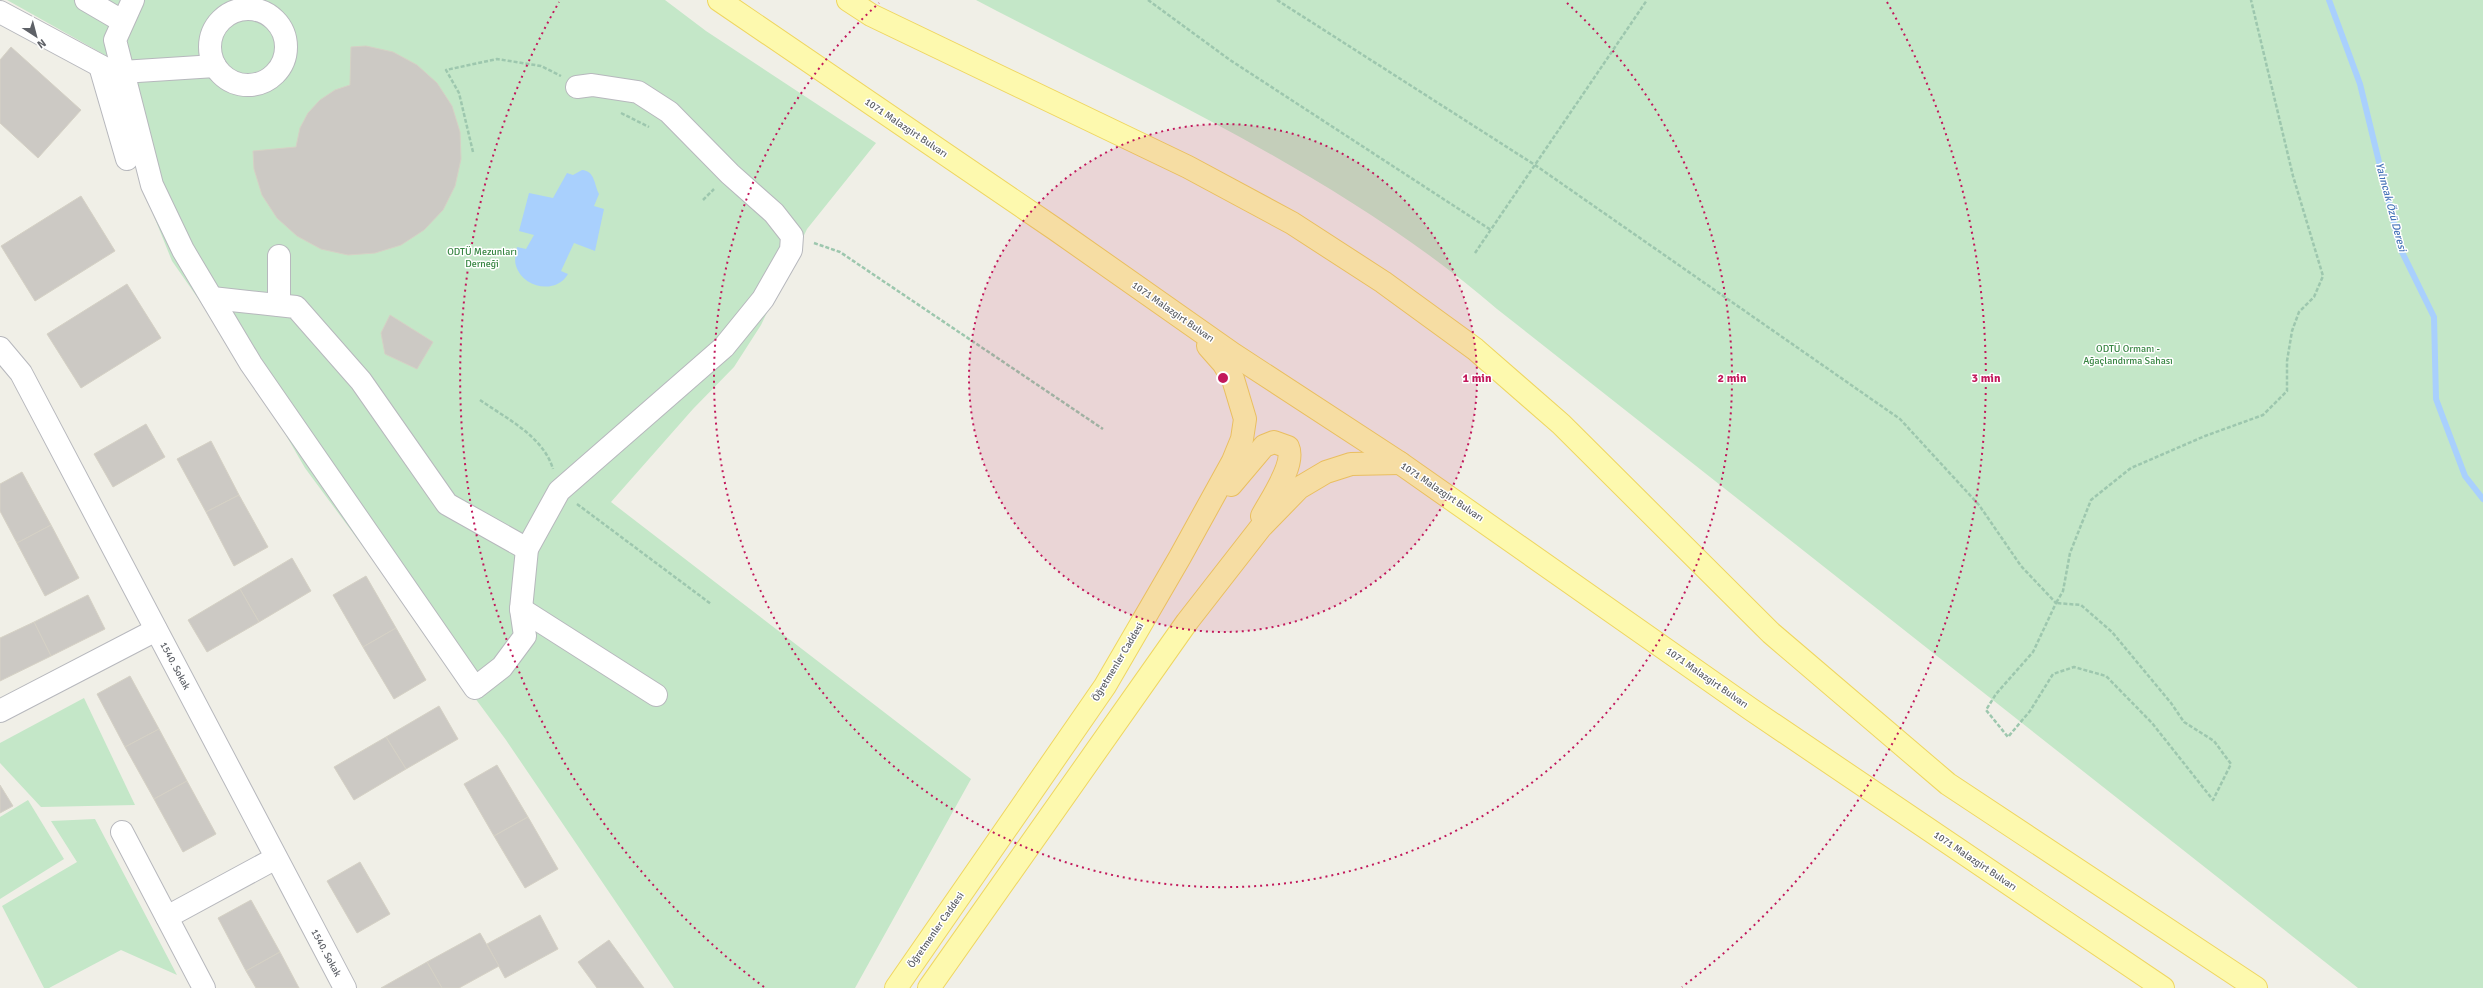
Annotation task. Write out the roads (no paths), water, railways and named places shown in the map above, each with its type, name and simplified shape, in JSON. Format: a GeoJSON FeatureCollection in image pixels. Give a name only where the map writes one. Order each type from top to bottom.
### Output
{"type":"FeatureCollection","features":[{"type":"Feature","properties":{"kind":"main road","name":"1071 Malazgirt Bulvarı"},"geometry":{"type":"LineString","coordinates":[[719,0],[1054,229],[1184,320],[1400,463],[1746,705],[2162,988]]}},
{"type":"Feature","properties":{"kind":"main road"},"geometry":{"type":"LineString","coordinates":[[848,0],[871,15],[1188,167],[1292,223],[1383,282],[1475,349],[1562,424],[1771,633],[1948,784],[2256,988]]}},
{"type":"Feature","properties":{"kind":"main road","name":"Öğretmenler Caddesi"},"geometry":{"type":"LineString","coordinates":[[896,988],[1105,686],[1193,534],[1233,461],[1242,440],[1245,419],[1240,396],[1223,363],[1184,320]]}},
{"type":"Feature","properties":{"kind":"main road"},"geometry":{"type":"LineString","coordinates":[[1193,534],[1264,446],[1274,442],[1288,447],[1291,454],[1288,467],[1236,560]]}},
{"type":"Feature","properties":{"kind":"main road"},"geometry":{"type":"LineString","coordinates":[[929,988],[1187,622],[1261,527],[1299,488],[1326,472],[1351,464],[1400,463]]}},
{"type":"Feature","properties":{"kind":"street"},"geometry":{"type":"LineString","coordinates":[[86,0],[122,21]]}},
{"type":"Feature","properties":{"kind":"street"},"geometry":{"type":"LineString","coordinates":[[127,159],[111,70],[115,40],[122,21],[134,0]]}},
{"type":"Feature","properties":{"kind":"street"},"geometry":{"type":"LineString","coordinates":[[229,6],[263,12],[275,20],[284,33],[286,47],[283,62],[275,74],[263,83],[248,86],[233,83],[221,74],[215,66],[210,47],[213,32],[229,6]]}},
{"type":"Feature","properties":{"kind":"street"},"geometry":{"type":"LineString","coordinates":[[0,12],[111,70],[215,66]]}},
{"type":"Feature","properties":{"kind":"street"},"geometry":{"type":"LineString","coordinates":[[111,70],[152,185],[183,250],[251,364],[475,688],[502,667],[525,636],[521,608],[527,549],[560,491],[724,347],[763,299],[791,250],[792,236],[774,213],[730,174],[669,112],[638,92],[592,86],[577,87]]}},
{"type":"Feature","properties":{"kind":"street"},"geometry":{"type":"LineString","coordinates":[[279,256],[279,305]]}},
{"type":"Feature","properties":{"kind":"street"},"geometry":{"type":"LineString","coordinates":[[212,298],[296,307],[361,381],[447,504],[527,549]]}},
{"type":"Feature","properties":{"kind":"street","name":"1540. Sokak"},"geometry":{"type":"LineString","coordinates":[[0,348],[21,373],[345,988]]}},
{"type":"Feature","properties":{"kind":"street"},"geometry":{"type":"LineString","coordinates":[[521,608],[656,695]]}},
{"type":"Feature","properties":{"kind":"street"},"geometry":{"type":"LineString","coordinates":[[0,711],[156,630]]}},
{"type":"Feature","properties":{"kind":"street"},"geometry":{"type":"LineString","coordinates":[[122,832],[204,988]]}},
{"type":"Feature","properties":{"kind":"street"},"geometry":{"type":"LineString","coordinates":[[167,917],[276,858]]}},
{"type":"Feature","properties":{"kind":"water"},"geometry":{"type":"Polygon","coordinates":[[[582,170],[592,175],[599,194],[594,206],[604,209],[595,251],[574,243],[561,271],[568,274],[563,281],[556,285],[548,286],[532,284],[520,274],[515,261],[517,247],[526,249],[534,235],[519,231],[529,193],[553,198],[567,173],[573,175],[582,170]]]}},
{"type":"Feature","properties":{"kind":"waterway","name":"Yalıncak Özü Deresi"},"geometry":{"type":"LineString","coordinates":[[2329,0],[2360,84],[2400,248],[2434,317],[2436,399],[2465,476],[2483,499]]}},
{"type":"Feature","properties":{"kind":"park label","name":"ODTÜ Mezunları Derneği"},"geometry":{"type":"Point","coordinates":[482,258]}},
{"type":"Feature","properties":{"kind":"park label","name":"ODTÜ Ormanı - Ağaçlandırma Sahası"},"geometry":{"type":"Point","coordinates":[2128,354]}}]}
